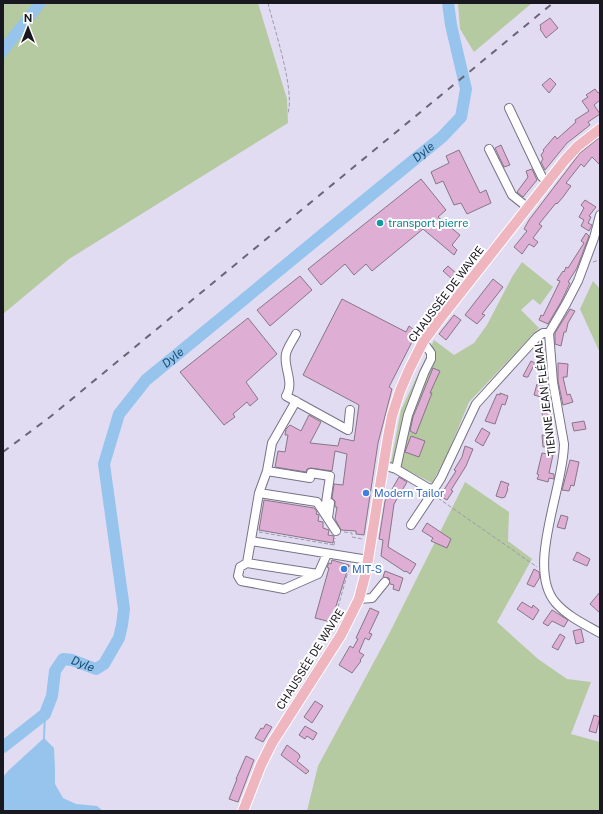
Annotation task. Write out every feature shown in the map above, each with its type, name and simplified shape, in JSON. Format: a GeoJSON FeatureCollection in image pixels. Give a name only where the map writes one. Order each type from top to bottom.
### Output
{"type":"FeatureCollection","features":[{"type":"Feature","properties":{"kind":"main road","name":"CHAUSSÉE DE WAVRE"},"geometry":{"type":"LineString","coordinates":[[243,811],[272,743],[338,640],[359,599],[372,541],[392,416],[400,391],[423,342],[548,181],[578,146],[600,129]]}},
{"type":"Feature","properties":{"kind":"street"},"geometry":{"type":"LineString","coordinates":[[509,108],[538,169],[542,176],[548,181]]}},
{"type":"Feature","properties":{"kind":"street"},"geometry":{"type":"LineString","coordinates":[[489,149],[512,195],[527,207]]}},
{"type":"Feature","properties":{"kind":"street","name":"TIENNE JEAN FLÉMAL"},"geometry":{"type":"LineString","coordinates":[[600,215],[594,238],[578,281],[549,333],[553,382],[564,444],[564,454],[547,540],[544,572],[547,589],[566,613],[600,633]]}},
{"type":"Feature","properties":{"kind":"street"},"geometry":{"type":"LineString","coordinates":[[411,525],[441,478],[476,404],[537,337],[543,333],[549,333]]}},
{"type":"Feature","properties":{"kind":"street"},"geometry":{"type":"LineString","coordinates":[[296,334],[286,355],[289,384],[288,393],[286,396],[348,430],[350,410]]}},
{"type":"Feature","properties":{"kind":"street"},"geometry":{"type":"LineString","coordinates":[[396,469],[408,415],[431,359],[431,353],[423,342]]}},
{"type":"Feature","properties":{"kind":"street"},"geometry":{"type":"LineString","coordinates":[[247,563],[259,492],[267,471],[272,443],[296,401]]}},
{"type":"Feature","properties":{"kind":"street"},"geometry":{"type":"LineString","coordinates":[[383,465],[396,469],[432,491]]}},
{"type":"Feature","properties":{"kind":"street"},"geometry":{"type":"LineString","coordinates":[[267,471],[310,478],[311,473],[330,476],[326,503],[330,503],[328,518]]}},
{"type":"Feature","properties":{"kind":"street"},"geometry":{"type":"LineString","coordinates":[[259,492],[317,502],[336,531]]}},
{"type":"Feature","properties":{"kind":"street"},"geometry":{"type":"LineString","coordinates":[[251,541],[368,560]]}},
{"type":"Feature","properties":{"kind":"street"},"geometry":{"type":"LineString","coordinates":[[318,574],[247,563],[240,567],[238,576],[241,581],[284,588],[318,574],[330,555]]}},
{"type":"Feature","properties":{"kind":"street"},"geometry":{"type":"LineString","coordinates":[[359,599],[372,598],[385,582]]}},
{"type":"Feature","properties":{"kind":"path"},"geometry":{"type":"LineString","coordinates":[[268,3],[289,91],[290,101],[288,113]]}},
{"type":"Feature","properties":{"kind":"path"},"geometry":{"type":"LineString","coordinates":[[432,491],[435,496],[447,505],[514,553],[544,572]]}},
{"type":"Feature","properties":{"kind":"path"},"geometry":{"type":"LineString","coordinates":[[252,531],[334,545]]}},
{"type":"Feature","properties":{"kind":"path"},"geometry":{"type":"LineString","coordinates":[[330,555],[334,545],[336,531],[352,533],[352,538],[372,541]]}},
{"type":"Feature","properties":{"kind":"path"},"geometry":{"type":"LineString","coordinates":[[338,640],[332,628],[352,558]]}},
{"type":"Feature","properties":{"kind":"green space"},"geometry":{"type":"Polygon","coordinates":[[[3,3],[258,3],[287,99],[288,123],[69,259],[3,314],[3,3]]]}},
{"type":"Feature","properties":{"kind":"green space"},"geometry":{"type":"Polygon","coordinates":[[[458,3],[532,3],[474,52],[460,29],[458,3]]]}},
{"type":"Feature","properties":{"kind":"green space"},"geometry":{"type":"Polygon","coordinates":[[[522,262],[553,287],[540,305],[533,299],[521,310],[539,328],[469,402],[447,455],[432,483],[391,462],[401,410],[434,340],[454,355],[474,343],[487,325],[512,277],[522,262]]]}},
{"type":"Feature","properties":{"kind":"green space"},"geometry":{"type":"Polygon","coordinates":[[[593,281],[600,289],[600,353],[580,309],[593,281]]]}},
{"type":"Feature","properties":{"kind":"green space"},"geometry":{"type":"Polygon","coordinates":[[[465,482],[509,512],[508,541],[532,559],[497,622],[538,659],[567,679],[591,682],[571,734],[600,742],[600,811],[307,811],[318,766],[390,632],[465,482]]]}},
{"type":"Feature","properties":{"kind":"water"},"geometry":{"type":"Polygon","coordinates":[[[33,3],[47,3],[3,60],[3,41],[33,3]]]}},
{"type":"Feature","properties":{"kind":"water"},"geometry":{"type":"Polygon","coordinates":[[[44,738],[54,748],[55,784],[63,798],[76,804],[97,806],[103,811],[3,811],[3,777],[44,738]]]}},
{"type":"Feature","properties":{"kind":"building"},"geometry":{"type":"Polygon","coordinates":[[[550,18],[558,28],[546,38],[540,29],[540,25],[550,18]]]}},
{"type":"Feature","properties":{"kind":"building"},"geometry":{"type":"Polygon","coordinates":[[[550,78],[556,84],[549,93],[542,85],[550,78]]]}},
{"type":"Feature","properties":{"kind":"building"},"geometry":{"type":"Polygon","coordinates":[[[595,89],[598,93],[600,92],[600,100],[594,105],[600,114],[588,122],[590,125],[567,143],[545,170],[541,162],[543,159],[541,155],[544,151],[543,150],[555,136],[557,139],[576,122],[575,120],[589,111],[582,101],[588,97],[586,95],[595,89]]]}},
{"type":"Feature","properties":{"kind":"building"},"geometry":{"type":"Polygon","coordinates":[[[600,137],[600,165],[592,157],[584,167],[581,164],[566,183],[571,186],[539,224],[542,226],[533,238],[538,242],[534,247],[529,244],[522,254],[514,247],[527,231],[524,229],[529,220],[580,153],[600,137]]]}},
{"type":"Feature","properties":{"kind":"building"},"geometry":{"type":"Polygon","coordinates":[[[501,145],[510,165],[504,167],[495,148],[501,145]]]}},
{"type":"Feature","properties":{"kind":"building"},"geometry":{"type":"Polygon","coordinates":[[[459,150],[480,193],[486,190],[491,203],[467,214],[461,203],[454,205],[443,181],[436,184],[431,172],[449,163],[446,156],[459,150]]]}},
{"type":"Feature","properties":{"kind":"building"},"geometry":{"type":"Polygon","coordinates":[[[532,169],[537,180],[523,197],[517,192],[528,177],[526,171],[532,169]]]}},
{"type":"Feature","properties":{"kind":"building"},"geometry":{"type":"Polygon","coordinates":[[[421,179],[446,210],[438,217],[460,235],[452,245],[457,250],[454,255],[423,229],[372,271],[366,264],[354,275],[345,264],[321,285],[308,269],[421,179]]]}},
{"type":"Feature","properties":{"kind":"building"},"geometry":{"type":"Polygon","coordinates":[[[585,200],[596,207],[589,216],[591,217],[588,223],[592,225],[589,231],[581,226],[584,220],[579,217],[584,208],[581,205],[585,200]]]}},
{"type":"Feature","properties":{"kind":"building"},"geometry":{"type":"Polygon","coordinates":[[[586,233],[589,236],[577,268],[568,282],[570,283],[561,302],[548,324],[539,320],[541,315],[543,316],[560,281],[557,280],[563,271],[564,272],[566,267],[568,268],[584,243],[581,241],[586,233]]]}},
{"type":"Feature","properties":{"kind":"building"},"geometry":{"type":"Polygon","coordinates":[[[448,266],[457,274],[452,279],[443,271],[448,266]]]}},
{"type":"Feature","properties":{"kind":"building"},"geometry":{"type":"Polygon","coordinates":[[[300,276],[312,290],[270,326],[257,310],[300,276]]]}},
{"type":"Feature","properties":{"kind":"building"},"geometry":{"type":"Polygon","coordinates":[[[493,279],[503,287],[482,314],[485,315],[477,324],[465,315],[493,279]]]}},
{"type":"Feature","properties":{"kind":"building"},"geometry":{"type":"Polygon","coordinates":[[[342,299],[406,332],[409,326],[417,332],[389,387],[392,389],[378,443],[364,535],[356,534],[356,531],[341,530],[335,519],[337,507],[335,507],[335,501],[332,498],[334,484],[343,485],[347,454],[335,451],[332,471],[311,468],[307,469],[306,472],[275,467],[278,451],[285,452],[288,435],[285,435],[286,429],[290,425],[301,431],[309,415],[321,422],[310,443],[338,446],[340,438],[354,441],[359,405],[303,375],[342,299]]]}},
{"type":"Feature","properties":{"kind":"building"},"geometry":{"type":"Polygon","coordinates":[[[570,309],[575,311],[568,323],[566,332],[564,332],[561,346],[555,344],[555,333],[570,309]]]}},
{"type":"Feature","properties":{"kind":"building"},"geometry":{"type":"Polygon","coordinates":[[[454,315],[461,320],[446,340],[439,334],[454,315]]]}},
{"type":"Feature","properties":{"kind":"building"},"geometry":{"type":"Polygon","coordinates":[[[248,318],[277,354],[246,382],[258,399],[250,406],[247,402],[233,414],[235,417],[224,425],[180,372],[248,318]]]}},
{"type":"Feature","properties":{"kind":"building"},"geometry":{"type":"Polygon","coordinates":[[[531,361],[535,363],[528,377],[523,376],[531,361]]]}},
{"type":"Feature","properties":{"kind":"building"},"geometry":{"type":"Polygon","coordinates":[[[558,363],[568,364],[567,377],[563,377],[567,395],[570,394],[573,402],[563,405],[558,381],[558,363]]]}},
{"type":"Feature","properties":{"kind":"building"},"geometry":{"type":"Polygon","coordinates":[[[433,368],[440,371],[430,393],[432,393],[416,434],[410,431],[413,417],[433,368]]]}},
{"type":"Feature","properties":{"kind":"building"},"geometry":{"type":"Polygon","coordinates":[[[537,384],[548,387],[545,398],[534,395],[537,384]]]}},
{"type":"Feature","properties":{"kind":"building"},"geometry":{"type":"Polygon","coordinates":[[[500,393],[508,396],[505,405],[502,404],[495,424],[485,421],[497,394],[500,395],[500,393]]]}},
{"type":"Feature","properties":{"kind":"building"},"geometry":{"type":"Polygon","coordinates":[[[550,408],[552,419],[544,421],[541,409],[550,408]]]}},
{"type":"Feature","properties":{"kind":"building"},"geometry":{"type":"Polygon","coordinates":[[[584,421],[586,429],[574,431],[572,423],[584,421]]]}},
{"type":"Feature","properties":{"kind":"building"},"geometry":{"type":"Polygon","coordinates":[[[482,428],[490,433],[483,446],[475,441],[482,428]]]}},
{"type":"Feature","properties":{"kind":"building"},"geometry":{"type":"Polygon","coordinates":[[[542,435],[550,435],[551,446],[543,447],[542,435]]]}},
{"type":"Feature","properties":{"kind":"building"},"geometry":{"type":"Polygon","coordinates":[[[411,436],[425,441],[419,457],[405,452],[411,436]]]}},
{"type":"Feature","properties":{"kind":"building"},"geometry":{"type":"Polygon","coordinates":[[[465,446],[473,449],[466,466],[451,490],[453,491],[447,500],[440,496],[456,471],[454,470],[462,457],[465,446]]]}},
{"type":"Feature","properties":{"kind":"building"},"geometry":{"type":"Polygon","coordinates":[[[542,453],[553,455],[549,473],[554,474],[554,479],[549,478],[548,482],[537,479],[539,475],[537,474],[542,453]]]}},
{"type":"Feature","properties":{"kind":"building"},"geometry":{"type":"Polygon","coordinates":[[[570,460],[579,462],[574,486],[571,485],[569,491],[562,490],[570,460]]]}},
{"type":"Feature","properties":{"kind":"building"},"geometry":{"type":"Polygon","coordinates":[[[399,477],[407,482],[394,504],[388,547],[416,564],[410,574],[381,556],[383,540],[379,539],[385,501],[399,477]]]}},
{"type":"Feature","properties":{"kind":"building"},"geometry":{"type":"Polygon","coordinates":[[[501,481],[509,484],[505,497],[502,498],[496,496],[501,481]]]}},
{"type":"Feature","properties":{"kind":"building"},"geometry":{"type":"Polygon","coordinates":[[[264,500],[314,508],[317,512],[316,514],[319,515],[318,521],[323,522],[323,528],[329,530],[328,535],[334,536],[333,543],[259,530],[264,500]]]}},
{"type":"Feature","properties":{"kind":"building"},"geometry":{"type":"Polygon","coordinates":[[[561,515],[568,517],[565,529],[557,527],[561,515]]]}},
{"type":"Feature","properties":{"kind":"building"},"geometry":{"type":"Polygon","coordinates":[[[427,523],[451,539],[447,548],[431,541],[433,538],[422,531],[427,523]]]}},
{"type":"Feature","properties":{"kind":"building"},"geometry":{"type":"Polygon","coordinates":[[[577,552],[590,559],[587,566],[573,560],[577,552]]]}},
{"type":"Feature","properties":{"kind":"building"},"geometry":{"type":"Polygon","coordinates":[[[332,560],[349,565],[331,622],[315,618],[329,568],[327,567],[329,563],[331,564],[332,560]]]}},
{"type":"Feature","properties":{"kind":"building"},"geometry":{"type":"Polygon","coordinates":[[[534,569],[539,572],[540,577],[534,587],[527,584],[534,569]]]}},
{"type":"Feature","properties":{"kind":"building"},"geometry":{"type":"Polygon","coordinates":[[[385,571],[403,578],[399,591],[393,589],[394,585],[390,584],[389,578],[383,577],[385,571]]]}},
{"type":"Feature","properties":{"kind":"building"},"geometry":{"type":"Polygon","coordinates":[[[600,592],[600,613],[590,604],[600,592]]]}},
{"type":"Feature","properties":{"kind":"building"},"geometry":{"type":"Polygon","coordinates":[[[522,602],[532,608],[533,605],[539,610],[533,620],[517,609],[522,602]]]}},
{"type":"Feature","properties":{"kind":"building"},"geometry":{"type":"Polygon","coordinates":[[[370,608],[379,612],[369,633],[372,634],[369,640],[365,638],[359,652],[364,655],[352,673],[339,665],[350,646],[353,648],[358,639],[356,638],[370,608]]]}},
{"type":"Feature","properties":{"kind":"building"},"geometry":{"type":"Polygon","coordinates":[[[552,610],[568,620],[564,627],[552,621],[548,626],[543,623],[552,610]]]}},
{"type":"Feature","properties":{"kind":"building"},"geometry":{"type":"Polygon","coordinates":[[[581,629],[584,642],[576,644],[573,631],[581,629]]]}},
{"type":"Feature","properties":{"kind":"building"},"geometry":{"type":"Polygon","coordinates":[[[560,634],[565,637],[558,650],[552,647],[560,634]]]}},
{"type":"Feature","properties":{"kind":"building"},"geometry":{"type":"Polygon","coordinates":[[[315,701],[323,706],[312,723],[304,717],[315,701]]]}},
{"type":"Feature","properties":{"kind":"building"},"geometry":{"type":"Polygon","coordinates":[[[594,715],[600,717],[596,733],[589,731],[594,715]]]}},
{"type":"Feature","properties":{"kind":"building"},"geometry":{"type":"Polygon","coordinates":[[[266,724],[272,727],[263,742],[255,738],[261,728],[263,729],[266,724]]]}},
{"type":"Feature","properties":{"kind":"building"},"geometry":{"type":"Polygon","coordinates":[[[305,726],[317,733],[313,740],[307,736],[305,739],[299,735],[305,726]]]}},
{"type":"Feature","properties":{"kind":"building"},"geometry":{"type":"Polygon","coordinates":[[[287,745],[299,754],[300,757],[297,761],[309,771],[306,774],[281,755],[287,745]]]}},
{"type":"Feature","properties":{"kind":"building"},"geometry":{"type":"Polygon","coordinates":[[[246,756],[254,760],[238,802],[229,799],[246,756]]]}},
{"type":"Feature","properties":{"kind":"waterway","name":"Dyle"},"geometry":{"type":"LineString","coordinates":[[3,747],[45,714],[52,696],[55,671],[63,659],[72,660],[96,669],[104,664],[119,638],[124,609],[104,464],[119,414],[146,380],[442,137],[461,117],[466,89],[451,25],[448,3]]}},
{"type":"Feature","properties":{"kind":"waterway"},"geometry":{"type":"LineString","coordinates":[[44,738],[45,714]]}},
{"type":"Feature","properties":{"kind":"railway"},"geometry":{"type":"LineString","coordinates":[[3,452],[50,417],[553,3]]}},
{"type":"Feature","properties":{"kind":"place","name":"transport pierre"},"geometry":{"type":"Point","coordinates":[380,223]}},
{"type":"Feature","properties":{"kind":"place","name":"Modern Tailor"},"geometry":{"type":"Point","coordinates":[366,493]}},
{"type":"Feature","properties":{"kind":"place","name":"MIT-S"},"geometry":{"type":"Point","coordinates":[344,569]}}]}
